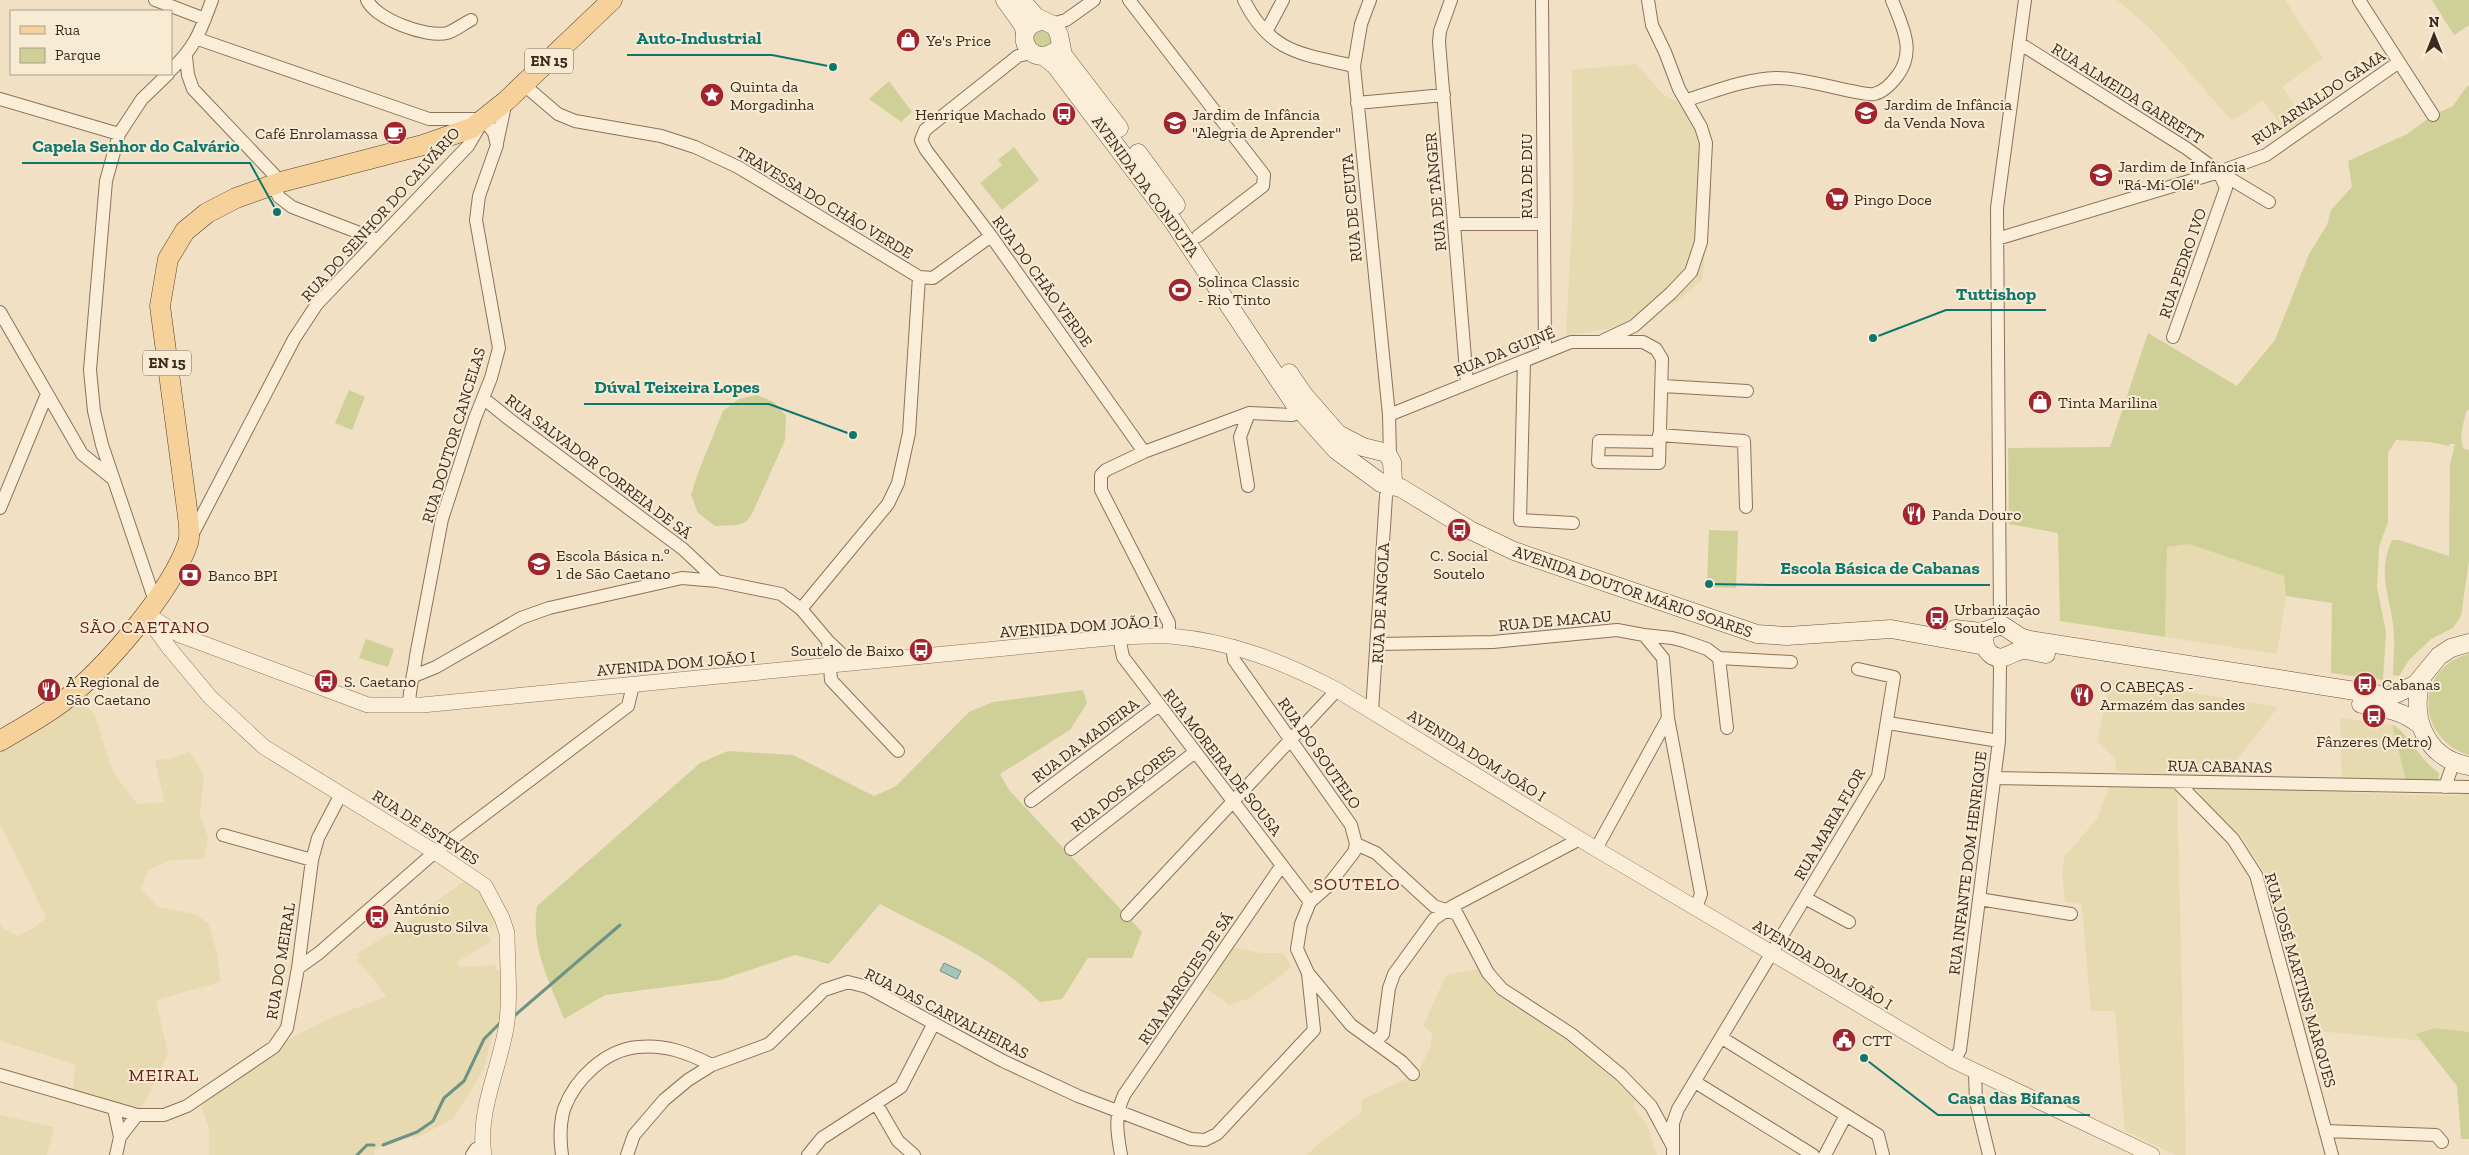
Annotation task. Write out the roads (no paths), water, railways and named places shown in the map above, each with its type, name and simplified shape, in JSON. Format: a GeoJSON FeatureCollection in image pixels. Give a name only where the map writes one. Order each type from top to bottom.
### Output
{"type":"FeatureCollection","features":[{"type":"Feature","properties":{"kind":"main road","name":"EN 15"},"geometry":{"type":"LineString","coordinates":[[188,542],[187,509],[161,315],[164,274],[168,259],[185,231],[207,213],[236,198],[277,183],[422,145],[472,128],[506,102],[612,0]]}},
{"type":"Feature","properties":{"kind":"main road","name":"AVENIDA DA CONDUTA"},"geometry":{"type":"LineString","coordinates":[[1005,0],[1023,25],[1029,48],[1055,65],[1172,220],[1301,412],[1336,450],[1388,484]]}},
{"type":"Feature","properties":{"kind":"main road","name":"AVENIDA DA CONDUTA"},"geometry":{"type":"LineString","coordinates":[[1021,0],[1036,17],[1056,28],[1063,55],[1198,236],[1304,395],[1338,434],[1363,447],[1384,451]]}},
{"type":"Feature","properties":{"kind":"main road"},"geometry":{"type":"LineString","coordinates":[[1032,24],[1056,28],[1054,51],[1029,48],[1032,24]]}},
{"type":"Feature","properties":{"kind":"main road","name":"RUA DE ANGOLA"},"geometry":{"type":"LineString","coordinates":[[1384,451],[1372,456],[1372,462],[1388,484]]}},
{"type":"Feature","properties":{"kind":"main road","name":"AVENIDA DOUTOR MÁRIO SOARES"},"geometry":{"type":"LineString","coordinates":[[1388,484],[1470,530],[1514,552],[1756,634],[1786,636],[1891,629],[1999,641],[2030,640],[2378,695],[2398,693],[2416,684],[2439,656],[2451,648],[2469,642]]}},
{"type":"Feature","properties":{"kind":"main road"},"geometry":{"type":"LineString","coordinates":[[0,741],[61,703],[103,666],[150,607],[188,542]]}},
{"type":"Feature","properties":{"kind":"main road"},"geometry":{"type":"LineString","coordinates":[[2451,648],[2469,632]]}},
{"type":"Feature","properties":{"kind":"main road","name":"AVENIDA DOUTOR MÁRIO SOARES"},"geometry":{"type":"LineString","coordinates":[[1999,641],[2026,650],[2392,709],[2412,718],[2420,725],[2433,747],[2462,764]]}},
{"type":"Feature","properties":{"kind":"main road","name":"AVENIDA DOUTOR MÁRIO SOARES"},"geometry":{"type":"LineString","coordinates":[[2420,725],[2416,700],[2423,676]]}},
{"type":"Feature","properties":{"kind":"street"},"geometry":{"type":"LineString","coordinates":[[154,0],[205,19]]}},
{"type":"Feature","properties":{"kind":"street"},"geometry":{"type":"LineString","coordinates":[[172,69],[186,57],[198,38],[212,0]]}},
{"type":"Feature","properties":{"kind":"street"},"geometry":{"type":"LineString","coordinates":[[367,0],[375,11],[384,17],[424,33],[446,33],[470,20]]}},
{"type":"Feature","properties":{"kind":"street"},"geometry":{"type":"LineString","coordinates":[[1056,28],[1094,0]]}},
{"type":"Feature","properties":{"kind":"street"},"geometry":{"type":"LineString","coordinates":[[1129,0],[1264,175],[1262,186],[1198,236]]}},
{"type":"Feature","properties":{"kind":"street"},"geometry":{"type":"LineString","coordinates":[[1244,0],[1266,32],[1276,42],[1294,52],[1354,66]]}},
{"type":"Feature","properties":{"kind":"street"},"geometry":{"type":"LineString","coordinates":[[1266,32],[1283,0]]}},
{"type":"Feature","properties":{"kind":"street","name":"RUA DE CEUTA"},"geometry":{"type":"LineString","coordinates":[[1370,0],[1361,24],[1354,66],[1389,415]]}},
{"type":"Feature","properties":{"kind":"street","name":"RUA DE TÂNGER"},"geometry":{"type":"LineString","coordinates":[[1451,0],[1440,31],[1439,42],[1467,383]]}},
{"type":"Feature","properties":{"kind":"street","name":"RUA DE DIU"},"geometry":{"type":"LineString","coordinates":[[1542,0],[1545,352]]}},
{"type":"Feature","properties":{"kind":"street"},"geometry":{"type":"LineString","coordinates":[[1602,341],[1645,318],[1690,272],[1701,242],[1706,143],[1701,127],[1687,100],[1679,90],[1665,52],[1652,25],[1648,0]]}},
{"type":"Feature","properties":{"kind":"street"},"geometry":{"type":"LineString","coordinates":[[1687,100],[1749,81],[1778,78],[1874,94],[1892,83],[1901,71],[1908,52],[1908,42],[1892,0]]}},
{"type":"Feature","properties":{"kind":"street","name":"RUA INFANTE DOM HENRIQUE"},"geometry":{"type":"LineString","coordinates":[[1954,1061],[1960,1050],[1999,741],[1997,208],[2025,0]]}},
{"type":"Feature","properties":{"kind":"street"},"geometry":{"type":"LineString","coordinates":[[2359,0],[2433,115]]}},
{"type":"Feature","properties":{"kind":"street"},"geometry":{"type":"LineString","coordinates":[[198,38],[429,119],[484,119],[494,133],[497,145]]}},
{"type":"Feature","properties":{"kind":"street","name":"RUA ALMEIDA GARRETT"},"geometry":{"type":"LineString","coordinates":[[2019,43],[2186,148],[2219,172],[2270,202]]}},
{"type":"Feature","properties":{"kind":"street","name":"RUA DO CHÃO VERDE"},"geometry":{"type":"LineString","coordinates":[[1029,48],[925,130],[921,140],[926,150],[991,236],[1144,452]]}},
{"type":"Feature","properties":{"kind":"street"},"geometry":{"type":"LineString","coordinates":[[186,57],[188,75],[193,89],[277,183],[279,197],[292,207],[378,240]]}},
{"type":"Feature","properties":{"kind":"street","name":"RUA ARNALDO GAMA"},"geometry":{"type":"LineString","coordinates":[[1997,239],[2219,172],[2266,155],[2399,62]]}},
{"type":"Feature","properties":{"kind":"street"},"geometry":{"type":"LineString","coordinates":[[150,607],[102,445],[94,411],[90,370],[106,181],[119,134],[142,100],[167,75]]}},
{"type":"Feature","properties":{"kind":"street","name":"TRAVESSA DO CHÃO VERDE"},"geometry":{"type":"LineString","coordinates":[[524,85],[558,114],[575,121],[660,136],[695,147],[738,168],[919,277],[934,278],[991,236]]}},
{"type":"Feature","properties":{"kind":"street"},"geometry":{"type":"LineString","coordinates":[[1357,103],[1444,95]]}},
{"type":"Feature","properties":{"kind":"street"},"geometry":{"type":"LineString","coordinates":[[0,99],[119,134]]}},
{"type":"Feature","properties":{"kind":"street","name":"RUA DOUTOR CANCELAS"},"geometry":{"type":"LineString","coordinates":[[409,706],[409,691],[414,676],[416,656],[442,519],[499,348],[476,220],[479,196],[497,145],[506,102]]}},
{"type":"Feature","properties":{"kind":"street"},"geometry":{"type":"LineString","coordinates":[[422,145],[430,131],[429,119]]}},
{"type":"Feature","properties":{"kind":"street","name":"RUA DO SENHOR DO CALVÁRIO"},"geometry":{"type":"LineString","coordinates":[[188,542],[294,339],[317,304],[468,146],[484,119]]}},
{"type":"Feature","properties":{"kind":"street","name":"RUA PEDRO IVO"},"geometry":{"type":"LineString","coordinates":[[2174,337],[2226,188],[2219,172]]}},
{"type":"Feature","properties":{"kind":"street"},"geometry":{"type":"LineString","coordinates":[[1454,224],[1543,224]]}},
{"type":"Feature","properties":{"kind":"street"},"geometry":{"type":"LineString","coordinates":[[801,609],[888,504],[898,483],[909,432],[919,277]]}},
{"type":"Feature","properties":{"kind":"street"},"geometry":{"type":"LineString","coordinates":[[0,312],[82,454],[112,478]]}},
{"type":"Feature","properties":{"kind":"street","name":"RUA DA GUINÉ"},"geometry":{"type":"LineString","coordinates":[[1389,415],[1570,342],[1643,342],[1656,349],[1662,359],[1663,386],[1659,463],[1598,462],[1599,441],[1659,439]]}},
{"type":"Feature","properties":{"kind":"street"},"geometry":{"type":"LineString","coordinates":[[1524,362],[1520,520],[1573,523]]}},
{"type":"Feature","properties":{"kind":"street"},"geometry":{"type":"LineString","coordinates":[[1663,386],[1747,391]]}},
{"type":"Feature","properties":{"kind":"street"},"geometry":{"type":"LineString","coordinates":[[0,508],[47,394]]}},
{"type":"Feature","properties":{"kind":"street","name":"RUA SALVADOR CORREIA DE SÁ"},"geometry":{"type":"LineString","coordinates":[[483,398],[509,420],[683,550],[717,581]]}},
{"type":"Feature","properties":{"kind":"street"},"geometry":{"type":"LineString","coordinates":[[1170,636],[1170,624],[1101,490],[1101,475],[1106,470],[1144,452],[1249,413],[1292,416],[1301,412]]}},
{"type":"Feature","properties":{"kind":"street"},"geometry":{"type":"LineString","coordinates":[[1248,486],[1240,436],[1249,413]]}},
{"type":"Feature","properties":{"kind":"street","name":"RUA DE ANGOLA"},"geometry":{"type":"LineString","coordinates":[[1384,451],[1389,415]]}},
{"type":"Feature","properties":{"kind":"street"},"geometry":{"type":"LineString","coordinates":[[1659,439],[1744,441],[1746,507]]}},
{"type":"Feature","properties":{"kind":"street"},"geometry":{"type":"LineString","coordinates":[[82,454],[102,445]]}},
{"type":"Feature","properties":{"kind":"street","name":"RUA DE ANGOLA"},"geometry":{"type":"LineString","coordinates":[[1372,711],[1388,484]]}},
{"type":"Feature","properties":{"kind":"street"},"geometry":{"type":"LineString","coordinates":[[414,676],[436,667],[521,618],[549,608],[682,578],[717,581],[781,594],[801,609],[828,641],[852,664]]}},
{"type":"Feature","properties":{"kind":"street","name":"AVENIDA DOM JOÃO I"},"geometry":{"type":"LineString","coordinates":[[150,607],[180,635],[368,705],[409,706],[1120,637],[1170,636],[1232,646],[1267,656],[1338,690],[1596,849],[1954,1061],[2152,1155]]}},
{"type":"Feature","properties":{"kind":"street","name":"RUA DE ESTEVES"},"geometry":{"type":"LineString","coordinates":[[150,607],[170,649],[210,697],[264,748],[435,852],[485,886],[502,918],[507,933],[507,1027],[485,1113],[480,1153]]}},
{"type":"Feature","properties":{"kind":"street","name":"RUA DE MACAU"},"geometry":{"type":"LineString","coordinates":[[1378,644],[1493,642],[1616,630],[1684,641],[1707,649],[1719,658]]}},
{"type":"Feature","properties":{"kind":"street"},"geometry":{"type":"LineString","coordinates":[[1644,635],[1663,658],[1668,718],[1701,894],[1696,908]]}},
{"type":"Feature","properties":{"kind":"street","name":"RUA MOREIRA DE SOUSA"},"geometry":{"type":"LineString","coordinates":[[1120,637],[1122,657],[1310,902]]}},
{"type":"Feature","properties":{"kind":"street"},"geometry":{"type":"LineString","coordinates":[[828,641],[832,666],[831,680],[898,750]]}},
{"type":"Feature","properties":{"kind":"street"},"geometry":{"type":"LineString","coordinates":[[1663,658],[1670,647],[1684,641]]}},
{"type":"Feature","properties":{"kind":"street","name":"RUA DO SOUTELO"},"geometry":{"type":"LineString","coordinates":[[1232,646],[1234,660],[1351,825],[1356,844]]}},
{"type":"Feature","properties":{"kind":"street"},"geometry":{"type":"LineString","coordinates":[[1727,728],[1719,658],[1791,662]]}},
{"type":"Feature","properties":{"kind":"street","name":"RUA MARIA FLOR"},"geometry":{"type":"LineString","coordinates":[[1675,1152],[1673,1123],[1678,1109],[1878,776],[1894,677],[1858,669]]}},
{"type":"Feature","properties":{"kind":"street"},"geometry":{"type":"LineString","coordinates":[[298,968],[319,953],[435,852],[628,706],[633,685]]}},
{"type":"Feature","properties":{"kind":"street"},"geometry":{"type":"LineString","coordinates":[[1128,915],[1338,690]]}},
{"type":"Feature","properties":{"kind":"street","name":"RUA DA MADEIRA"},"geometry":{"type":"LineString","coordinates":[[1031,801],[1158,705]]}},
{"type":"Feature","properties":{"kind":"street"},"geometry":{"type":"LineString","coordinates":[[1596,849],[1651,754],[1668,718]]}},
{"type":"Feature","properties":{"kind":"street"},"geometry":{"type":"LineString","coordinates":[[1888,723],[1999,741]]}},
{"type":"Feature","properties":{"kind":"street","name":"RUA DOS AÇORES"},"geometry":{"type":"LineString","coordinates":[[1071,849],[1195,752]]}},
{"type":"Feature","properties":{"kind":"street"},"geometry":{"type":"LineString","coordinates":[[1651,754],[1660,752],[1668,755],[1678,765]]}},
{"type":"Feature","properties":{"kind":"street"},"geometry":{"type":"LineString","coordinates":[[2445,787],[2462,764]]}},
{"type":"Feature","properties":{"kind":"street","name":"RUA CABANAS"},"geometry":{"type":"LineString","coordinates":[[1995,778],[2469,787]]}},
{"type":"Feature","properties":{"kind":"street","name":"RUA JOSÉ MARTINS MARQUES"},"geometry":{"type":"LineString","coordinates":[[2177,782],[2233,839],[2256,875],[2332,1155]]}},
{"type":"Feature","properties":{"kind":"street","name":"RUA DO MEIRAL"},"geometry":{"type":"LineString","coordinates":[[0,1075],[137,1115],[164,1115],[187,1106],[274,1047],[287,1028],[298,968],[312,860],[318,838],[341,794]]}},
{"type":"Feature","properties":{"kind":"street"},"geometry":{"type":"LineString","coordinates":[[223,835],[312,860]]}},
{"type":"Feature","properties":{"kind":"street"},"geometry":{"type":"LineString","coordinates":[[1375,1042],[1382,1034],[1389,988],[1394,974],[1434,919],[1445,910],[1580,839]]}},
{"type":"Feature","properties":{"kind":"street"},"geometry":{"type":"LineString","coordinates":[[1413,1074],[1402,1062],[1351,1025],[1308,973],[1297,949],[1301,924],[1310,902],[1327,886],[1354,852],[1356,844],[1376,853],[1434,906],[1457,914],[1488,973],[1502,989],[1571,1034],[1621,1076],[1651,1106],[1675,1152]]}},
{"type":"Feature","properties":{"kind":"street","name":"RUA MARQUES DE SÁ"},"geometry":{"type":"LineString","coordinates":[[1118,1110],[1124,1095],[1282,866]]}},
{"type":"Feature","properties":{"kind":"street"},"geometry":{"type":"LineString","coordinates":[[1805,898],[1849,922]]}},
{"type":"Feature","properties":{"kind":"street"},"geometry":{"type":"LineString","coordinates":[[1979,899],[2071,914]]}},
{"type":"Feature","properties":{"kind":"street","name":"RUA DAS CARVALHEIRAS"},"geometry":{"type":"LineString","coordinates":[[627,1155],[634,1135],[664,1100],[712,1065],[769,1044],[824,990],[848,982],[867,987],[1003,1061],[1078,1096],[1191,1139],[1205,1140],[1218,1134],[1314,1030],[1308,973]]}},
{"type":"Feature","properties":{"kind":"street"},"geometry":{"type":"LineString","coordinates":[[808,1155],[822,1138],[901,1087],[934,1023]]}},
{"type":"Feature","properties":{"kind":"street"},"geometry":{"type":"LineString","coordinates":[[1722,1038],[1878,1135],[1883,1155]]}},
{"type":"Feature","properties":{"kind":"street"},"geometry":{"type":"LineString","coordinates":[[562,1155],[560,1140],[564,1109],[580,1080],[606,1058],[636,1047],[661,1047],[684,1051],[712,1065]]}},
{"type":"Feature","properties":{"kind":"street"},"geometry":{"type":"LineString","coordinates":[[1976,1073],[1976,1101],[1989,1155]]}},
{"type":"Feature","properties":{"kind":"street"},"geometry":{"type":"LineString","coordinates":[[1695,1082],[1813,1155]]}},
{"type":"Feature","properties":{"kind":"street"},"geometry":{"type":"LineString","coordinates":[[876,1103],[898,1141],[914,1155]]}},
{"type":"Feature","properties":{"kind":"street"},"geometry":{"type":"LineString","coordinates":[[114,1109],[120,1137],[116,1155]]}},
{"type":"Feature","properties":{"kind":"street"},"geometry":{"type":"LineString","coordinates":[[1118,1110],[1117,1133],[1121,1155]]}},
{"type":"Feature","properties":{"kind":"street"},"geometry":{"type":"LineString","coordinates":[[120,1137],[137,1115]]}},
{"type":"Feature","properties":{"kind":"street"},"geometry":{"type":"LineString","coordinates":[[1825,1155],[1846,1115]]}},
{"type":"Feature","properties":{"kind":"street"},"geometry":{"type":"LineString","coordinates":[[2326,1132],[2436,1135],[2442,1142]]}},
{"type":"Feature","properties":{"kind":"water"},"geometry":{"type":"Polygon","coordinates":[[[944,963],[961,971],[957,979],[940,971],[944,963]]]}},
{"type":"Feature","properties":{"kind":"waterway"},"geometry":{"type":"LineString","coordinates":[[513,1017],[620,925]]}},
{"type":"Feature","properties":{"kind":"waterway"},"geometry":{"type":"LineString","coordinates":[[383,1145],[417,1132],[433,1121],[444,1098],[464,1081],[484,1039],[500,1023]]}},
{"type":"Feature","properties":{"kind":"waterway"},"geometry":{"type":"LineString","coordinates":[[357,1155],[367,1145],[374,1145]]}},
{"type":"Feature","properties":{"kind":"place","name":"Ye's Price"},"geometry":{"type":"Point","coordinates":[908,40]}},
{"type":"Feature","properties":{"kind":"place","name":"Auto-Industrial"},"geometry":{"type":"Point","coordinates":[833,67]}},
{"type":"Feature","properties":{"kind":"place","name":"Quinta da Morgadinha"},"geometry":{"type":"Point","coordinates":[712,95]}},
{"type":"Feature","properties":{"kind":"place","name":"Jardim de Infância da Venda Nova"},"geometry":{"type":"Point","coordinates":[1866,113]}},
{"type":"Feature","properties":{"kind":"place","name":"Henrique Machado"},"geometry":{"type":"Point","coordinates":[1064,114]}},
{"type":"Feature","properties":{"kind":"place","name":"Jardim de Infância \"Alegria de Aprender\""},"geometry":{"type":"Point","coordinates":[1175,123]}},
{"type":"Feature","properties":{"kind":"place","name":"Café Enrolamassa"},"geometry":{"type":"Point","coordinates":[395,133]}},
{"type":"Feature","properties":{"kind":"place","name":"Jardim de Infância \"Rá-Mi-Olé\""},"geometry":{"type":"Point","coordinates":[2101,175]}},
{"type":"Feature","properties":{"kind":"place","name":"Pingo Doce"},"geometry":{"type":"Point","coordinates":[1837,199]}},
{"type":"Feature","properties":{"kind":"place","name":"Capela Senhor do Calvário"},"geometry":{"type":"Point","coordinates":[277,212]}},
{"type":"Feature","properties":{"kind":"place","name":"Solinca Classic - Rio Tinto"},"geometry":{"type":"Point","coordinates":[1180,290]}},
{"type":"Feature","properties":{"kind":"place","name":"Tuttishop"},"geometry":{"type":"Point","coordinates":[1873,338]}},
{"type":"Feature","properties":{"kind":"place","name":"Tinta Marilina"},"geometry":{"type":"Point","coordinates":[2040,402]}},
{"type":"Feature","properties":{"kind":"place","name":"Dúval Teixeira Lopes"},"geometry":{"type":"Point","coordinates":[853,435]}},
{"type":"Feature","properties":{"kind":"place","name":"Panda Douro"},"geometry":{"type":"Point","coordinates":[1914,514]}},
{"type":"Feature","properties":{"kind":"place","name":"C. Social Soutelo"},"geometry":{"type":"Point","coordinates":[1459,530]}},
{"type":"Feature","properties":{"kind":"place","name":"Escola Básica n.º 1 de São Caetano"},"geometry":{"type":"Point","coordinates":[539,564]}},
{"type":"Feature","properties":{"kind":"place","name":"Banco BPI"},"geometry":{"type":"Point","coordinates":[190,575]}},
{"type":"Feature","properties":{"kind":"place","name":"Escola Básica de Cabanas"},"geometry":{"type":"Point","coordinates":[1709,584]}},
{"type":"Feature","properties":{"kind":"place","name":"Urbanização Soutelo"},"geometry":{"type":"Point","coordinates":[1937,618]}},
{"type":"Feature","properties":{"kind":"place","name":"Soutelo de Baixo"},"geometry":{"type":"Point","coordinates":[921,650]}},
{"type":"Feature","properties":{"kind":"place","name":"S. Caetano"},"geometry":{"type":"Point","coordinates":[326,681]}},
{"type":"Feature","properties":{"kind":"place","name":"Cabanas"},"geometry":{"type":"Point","coordinates":[2365,684]}},
{"type":"Feature","properties":{"kind":"place","name":"A Regional de São Caetano"},"geometry":{"type":"Point","coordinates":[49,690]}},
{"type":"Feature","properties":{"kind":"place","name":"O CABEÇAS - Armazém das sandes"},"geometry":{"type":"Point","coordinates":[2082,695]}},
{"type":"Feature","properties":{"kind":"place","name":"Fânzeres (Metro)"},"geometry":{"type":"Point","coordinates":[2374,716]}},
{"type":"Feature","properties":{"kind":"place","name":"António Augusto Silva"},"geometry":{"type":"Point","coordinates":[377,917]}},
{"type":"Feature","properties":{"kind":"place","name":"CTT"},"geometry":{"type":"Point","coordinates":[1844,1040]}},
{"type":"Feature","properties":{"kind":"place","name":"Casa das Bifanas"},"geometry":{"type":"Point","coordinates":[1864,1058]}},
{"type":"Feature","properties":{"kind":"district","name":"SÃO CAETANO"},"geometry":{"type":"Point","coordinates":[145,627]}},
{"type":"Feature","properties":{"kind":"district","name":"SOUTELO"},"geometry":{"type":"Point","coordinates":[1357,884]}},
{"type":"Feature","properties":{"kind":"district","name":"MEIRAL"},"geometry":{"type":"Point","coordinates":[164,1075]}}]}
